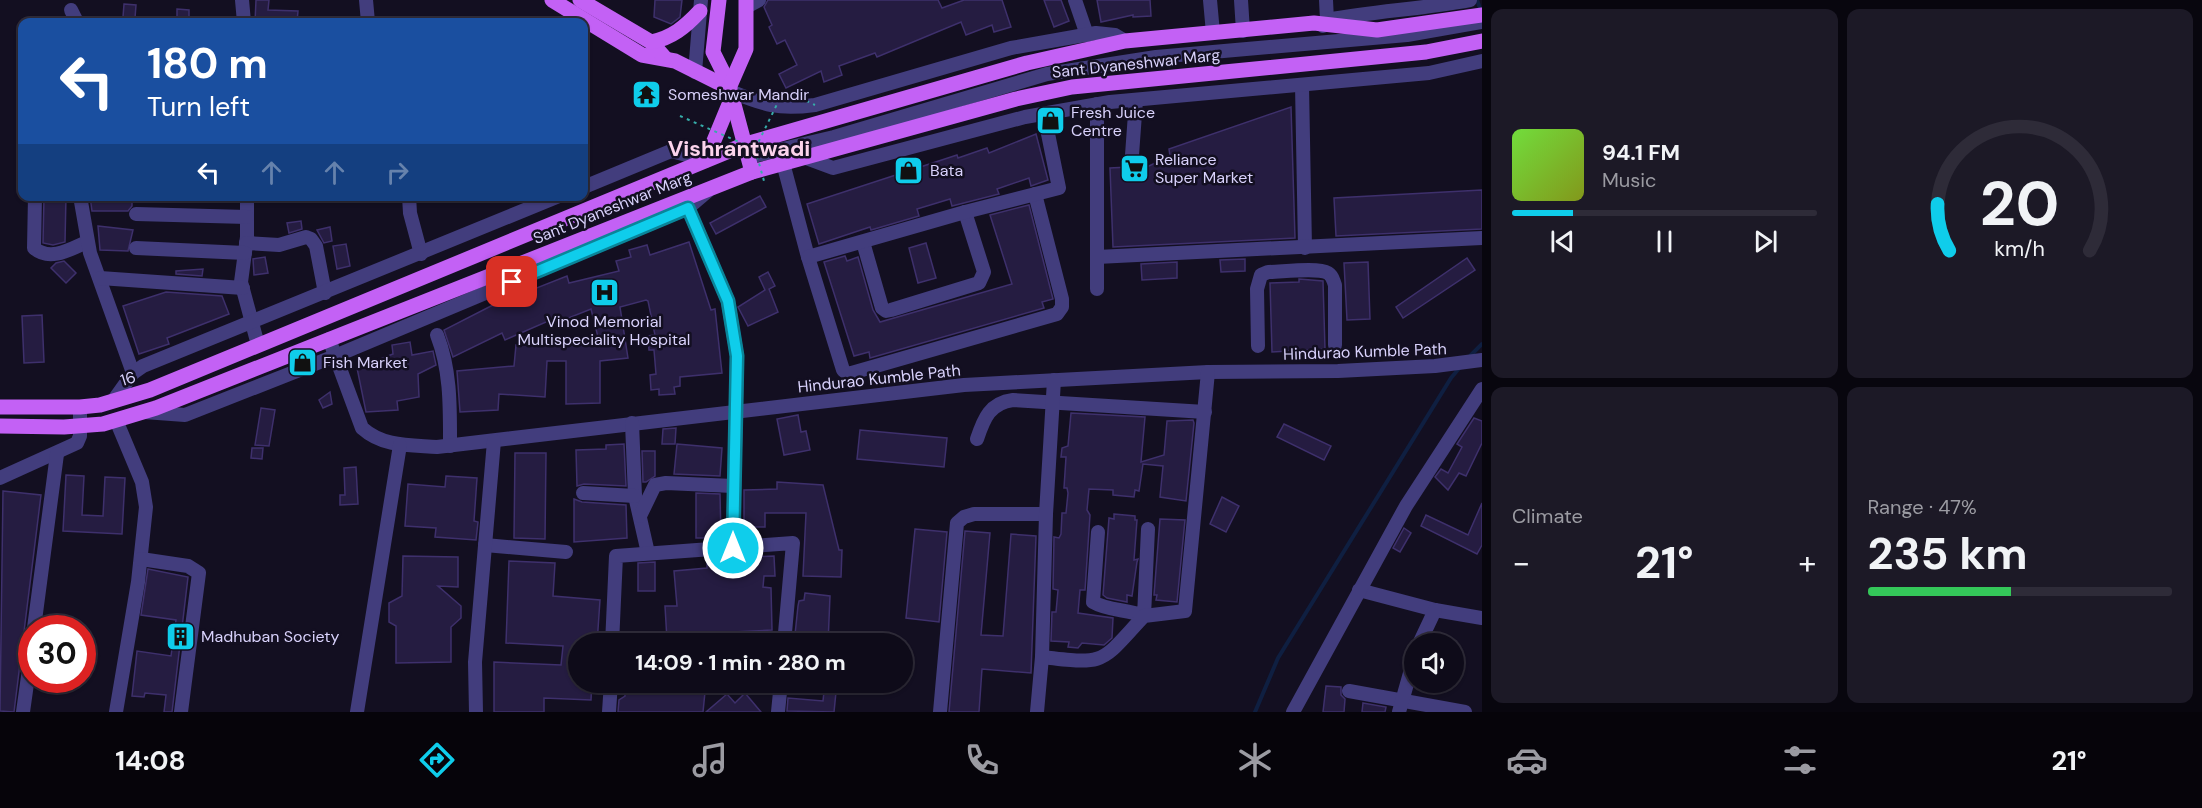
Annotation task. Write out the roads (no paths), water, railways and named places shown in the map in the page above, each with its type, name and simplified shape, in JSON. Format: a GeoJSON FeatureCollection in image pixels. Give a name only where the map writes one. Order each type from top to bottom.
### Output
{"type":"FeatureCollection","features":[{"type":"Feature","properties":{"kind":"main road"},"geometry":{"type":"LineString","coordinates":[[552,0],[581,18]]}},
{"type":"Feature","properties":{"kind":"main road"},"geometry":{"type":"LineString","coordinates":[[580,0],[651,42],[665,58]]}},
{"type":"Feature","properties":{"kind":"main road"},"geometry":{"type":"LineString","coordinates":[[719,0],[713,52],[723,67],[753,161]]}},
{"type":"Feature","properties":{"kind":"main road"},"geometry":{"type":"LineString","coordinates":[[706,160],[746,50],[751,2]]}},
{"type":"Feature","properties":{"kind":"main road"},"geometry":{"type":"LineString","coordinates":[[651,42],[665,39],[684,28],[700,6]]}},
{"type":"Feature","properties":{"kind":"main road","name":"Sant Dyaneshwar Marg"},"geometry":{"type":"LineString","coordinates":[[6,426],[81,426],[116,420],[142,412],[714,186],[753,161],[1052,57],[1125,41],[1314,23],[1377,30],[1462,22],[1482,15]]}},
{"type":"Feature","properties":{"kind":"main road"},"geometry":{"type":"LineString","coordinates":[[588,22],[642,56],[665,58],[731,92]]}},
{"type":"Feature","properties":{"kind":"main road","name":"Sant Dyaneshwar Marg"},"geometry":{"type":"LineString","coordinates":[[258,345],[706,160],[783,163],[1051,90],[1426,52],[1475,42]]}},
{"type":"Feature","properties":{"kind":"main road","name":"16"},"geometry":{"type":"LineString","coordinates":[[6,407],[80,407],[113,401],[150,390],[258,345]]}},
{"type":"Feature","properties":{"kind":"main road"},"geometry":{"type":"LineString","coordinates":[[6,407],[6,426]]}},
{"type":"Feature","properties":{"kind":"street"},"geometry":{"type":"LineString","coordinates":[[242,0],[244,18]]}},
{"type":"Feature","properties":{"kind":"street"},"geometry":{"type":"LineString","coordinates":[[366,0],[368,18]]}},
{"type":"Feature","properties":{"kind":"street"},"geometry":{"type":"LineString","coordinates":[[1075,0],[1087,35]]}},
{"type":"Feature","properties":{"kind":"street"},"geometry":{"type":"LineString","coordinates":[[1210,0],[1213,33]]}},
{"type":"Feature","properties":{"kind":"street"},"geometry":{"type":"LineString","coordinates":[[1241,0],[1243,31]]}},
{"type":"Feature","properties":{"kind":"street"},"geometry":{"type":"LineString","coordinates":[[1326,0],[1325,23],[1467,1]]}},
{"type":"Feature","properties":{"kind":"street"},"geometry":{"type":"LineString","coordinates":[[695,72],[700,6]]}},
{"type":"Feature","properties":{"kind":"street"},"geometry":{"type":"LineString","coordinates":[[753,161],[1018,81],[1080,68],[1156,57],[1407,35],[1462,22],[1482,22]]}},
{"type":"Feature","properties":{"kind":"street"},"geometry":{"type":"LineString","coordinates":[[731,92],[766,106],[794,108],[815,105],[1011,48],[1106,33],[1125,41]]}},
{"type":"Feature","properties":{"kind":"street"},"geometry":{"type":"LineString","coordinates":[[806,158],[833,168],[1044,114],[1097,104],[1429,73],[1477,62]]}},
{"type":"Feature","properties":{"kind":"street"},"geometry":{"type":"LineString","coordinates":[[1302,85],[1311,248],[1318,271]]}},
{"type":"Feature","properties":{"kind":"street"},"geometry":{"type":"LineString","coordinates":[[1132,155],[1136,99]]}},
{"type":"Feature","properties":{"kind":"street"},"geometry":{"type":"LineString","coordinates":[[1097,104],[1097,290]]}},
{"type":"Feature","properties":{"kind":"street"},"geometry":{"type":"LineString","coordinates":[[808,258],[965,212],[1059,188],[1044,114]]}},
{"type":"Feature","properties":{"kind":"street"},"geometry":{"type":"LineString","coordinates":[[588,185],[671,151],[706,160]]}},
{"type":"Feature","properties":{"kind":"street"},"geometry":{"type":"LineString","coordinates":[[783,163],[808,258],[843,370],[853,374],[1058,314],[1062,307],[1062,299],[1035,194]]}},
{"type":"Feature","properties":{"kind":"street"},"geometry":{"type":"LineString","coordinates":[[142,412],[185,415],[336,356],[688,208],[714,186]]}},
{"type":"Feature","properties":{"kind":"street"},"geometry":{"type":"LineString","coordinates":[[35,201],[34,248],[39,252],[55,255],[87,243]]}},
{"type":"Feature","properties":{"kind":"street"},"geometry":{"type":"LineString","coordinates":[[81,201],[87,243],[133,373]]}},
{"type":"Feature","properties":{"kind":"street"},"geometry":{"type":"LineString","coordinates":[[247,201],[243,288],[250,323],[258,345]]}},
{"type":"Feature","properties":{"kind":"street"},"geometry":{"type":"LineString","coordinates":[[409,201],[410,213],[421,254]]}},
{"type":"Feature","properties":{"kind":"street"},"geometry":{"type":"LineString","coordinates":[[113,401],[133,373],[143,366],[547,201]]}},
{"type":"Feature","properties":{"kind":"street"},"geometry":{"type":"LineString","coordinates":[[688,208],[728,301],[737,356],[734,410],[733,548]]}},
{"type":"Feature","properties":{"kind":"street"},"geometry":{"type":"LineString","coordinates":[[863,242],[882,308],[886,311],[891,310],[980,283],[984,272],[965,212]]}},
{"type":"Feature","properties":{"kind":"street"},"geometry":{"type":"LineString","coordinates":[[136,214],[247,217]]}},
{"type":"Feature","properties":{"kind":"street"},"geometry":{"type":"LineString","coordinates":[[136,248],[245,248],[279,245],[306,237],[311,239],[316,246],[323,319]]}},
{"type":"Feature","properties":{"kind":"street"},"geometry":{"type":"LineString","coordinates":[[1097,257],[1482,238]]}},
{"type":"Feature","properties":{"kind":"street"},"geometry":{"type":"LineString","coordinates":[[1258,346],[1257,289],[1261,275],[1268,272],[1318,271],[1326,272],[1332,277],[1335,285],[1335,345]]}},
{"type":"Feature","properties":{"kind":"street"},"geometry":{"type":"LineString","coordinates":[[100,278],[243,288]]}},
{"type":"Feature","properties":{"kind":"street"},"geometry":{"type":"LineString","coordinates":[[437,335],[444,352],[450,389],[450,446]]}},
{"type":"Feature","properties":{"kind":"street","name":"Hindurao Kumble Path"},"geometry":{"type":"LineString","coordinates":[[329,339],[362,428],[372,437],[400,445],[450,446],[734,410],[964,385],[1208,372],[1338,371],[1436,366],[1482,360]]}},
{"type":"Feature","properties":{"kind":"street"},"geometry":{"type":"LineString","coordinates":[[1098,532],[1093,602],[1101,607],[1131,611],[1144,616],[1185,611],[1208,372]]}},
{"type":"Feature","properties":{"kind":"street"},"geometry":{"type":"LineString","coordinates":[[1037,712],[1042,657],[1046,514],[1054,380]]}},
{"type":"Feature","properties":{"kind":"street"},"geometry":{"type":"LineString","coordinates":[[1293,712],[1406,506],[1482,389]]}},
{"type":"Feature","properties":{"kind":"street"},"geometry":{"type":"LineString","coordinates":[[977,439],[991,408],[1002,401],[1205,412]]}},
{"type":"Feature","properties":{"kind":"street"},"geometry":{"type":"LineString","coordinates":[[0,478],[77,443],[81,426],[80,407]]}},
{"type":"Feature","properties":{"kind":"street"},"geometry":{"type":"LineString","coordinates":[[116,420],[142,482],[146,507],[141,559],[116,712]]}},
{"type":"Feature","properties":{"kind":"street"},"geometry":{"type":"LineString","coordinates":[[632,423],[635,496],[648,553]]}},
{"type":"Feature","properties":{"kind":"street"},"geometry":{"type":"LineString","coordinates":[[476,712],[475,662],[494,441]]}},
{"type":"Feature","properties":{"kind":"street"},"geometry":{"type":"LineString","coordinates":[[357,712],[400,445]]}},
{"type":"Feature","properties":{"kind":"street"},"geometry":{"type":"LineString","coordinates":[[36,615],[57,454]]}},
{"type":"Feature","properties":{"kind":"street"},"geometry":{"type":"LineString","coordinates":[[640,516],[655,485],[666,483],[733,486]]}},
{"type":"Feature","properties":{"kind":"street"},"geometry":{"type":"LineString","coordinates":[[583,493],[635,496]]}},
{"type":"Feature","properties":{"kind":"street"},"geometry":{"type":"LineString","coordinates":[[940,712],[957,523],[964,517],[974,514],[1046,514]]}},
{"type":"Feature","properties":{"kind":"street"},"geometry":{"type":"LineString","coordinates":[[1042,657],[1096,662],[1107,656],[1144,616],[1148,529]]}},
{"type":"Feature","properties":{"kind":"street"},"geometry":{"type":"LineString","coordinates":[[612,633],[616,556],[793,543],[785,633]]}},
{"type":"Feature","properties":{"kind":"street"},"geometry":{"type":"LineString","coordinates":[[485,545],[566,552]]}},
{"type":"Feature","properties":{"kind":"street"},"geometry":{"type":"LineString","coordinates":[[141,559],[188,567],[199,573],[181,712]]}},
{"type":"Feature","properties":{"kind":"street"},"geometry":{"type":"LineString","coordinates":[[1359,590],[1435,610],[1482,618]]}},
{"type":"Feature","properties":{"kind":"street"},"geometry":{"type":"LineString","coordinates":[[1424,633],[1435,610]]}},
{"type":"Feature","properties":{"kind":"street"},"geometry":{"type":"LineString","coordinates":[[1349,691],[1400,707],[1465,712]]}},
{"type":"Feature","properties":{"kind":"street"},"geometry":{"type":"LineString","coordinates":[[23,712],[26,693]]}},
{"type":"Feature","properties":{"kind":"street"},"geometry":{"type":"LineString","coordinates":[[609,712],[610,693]]}},
{"type":"Feature","properties":{"kind":"street"},"geometry":{"type":"LineString","coordinates":[[778,712],[780,693]]}},
{"type":"Feature","properties":{"kind":"waterway"},"geometry":{"type":"LineString","coordinates":[[1477,0],[1481,11]]}},
{"type":"Feature","properties":{"kind":"waterway"},"geometry":{"type":"LineString","coordinates":[[1470,356],[1482,344]]}},
{"type":"Feature","properties":{"kind":"waterway"},"geometry":{"type":"LineString","coordinates":[[1255,712],[1278,658],[1451,378],[1461,366]]}},
{"type":"Feature","properties":{"kind":"place","name":"Someshwar Mandir"},"geometry":{"type":"Point","coordinates":[647,94]}},
{"type":"Feature","properties":{"kind":"place","name":"Fresh Juice Centre"},"geometry":{"type":"Point","coordinates":[1050,121]}},
{"type":"Feature","properties":{"kind":"place","name":"Reliance Super Market"},"geometry":{"type":"Point","coordinates":[1134,168]}},
{"type":"Feature","properties":{"kind":"place","name":"Bata"},"geometry":{"type":"Point","coordinates":[909,170]}},
{"type":"Feature","properties":{"kind":"place","name":"Vinod Memorial Multispeciality Hospital"},"geometry":{"type":"Point","coordinates":[604,293]}},
{"type":"Feature","properties":{"kind":"place","name":"Fish Market"},"geometry":{"type":"Point","coordinates":[302,362]}},
{"type":"Feature","properties":{"kind":"place","name":"Madhuban Society"},"geometry":{"type":"Point","coordinates":[180,636]}},
{"type":"Feature","properties":{"kind":"district","name":"Vishrantwadi"},"geometry":{"type":"Point","coordinates":[739,148]}}]}
